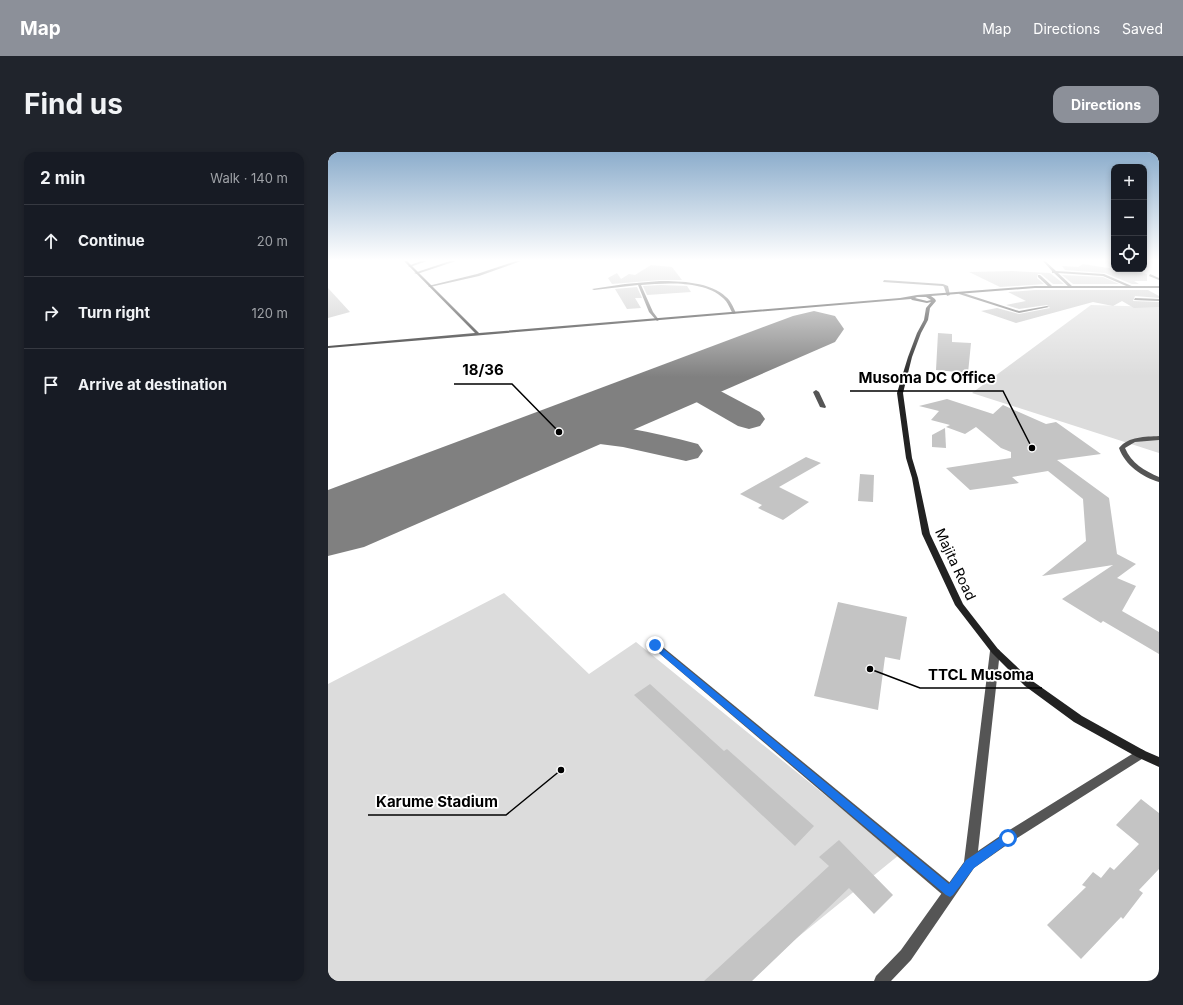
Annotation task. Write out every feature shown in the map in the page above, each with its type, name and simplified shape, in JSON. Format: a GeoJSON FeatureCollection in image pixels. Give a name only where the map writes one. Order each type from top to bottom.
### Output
{"type":"FeatureCollection","features":[{"type":"Feature","properties":{"kind":"main road"},"geometry":{"type":"LineString","coordinates":[[444,300],[478,334]]}},
{"type":"Feature","properties":{"kind":"main road"},"geometry":{"type":"LineString","coordinates":[[328,347],[905,300]]}},
{"type":"Feature","properties":{"kind":"main road"},"geometry":{"type":"LineString","coordinates":[[917,300],[922,302],[928,308],[934,300]]}},
{"type":"Feature","properties":{"kind":"main road"},"geometry":{"type":"LineString","coordinates":[[922,302],[934,300]]}},
{"type":"Feature","properties":{"kind":"main road","name":"Majita Road"},"geometry":{"type":"LineString","coordinates":[[928,308],[926,320],[919,333],[910,357],[900,393],[909,458],[915,478],[926,534],[959,605],[995,651],[1028,683],[1078,719],[1141,754],[1159,762]]}},
{"type":"Feature","properties":{"kind":"street"},"geometry":{"type":"LineString","coordinates":[[646,300],[651,312],[657,320]]}},
{"type":"Feature","properties":{"kind":"street"},"geometry":{"type":"LineString","coordinates":[[726,300],[734,313]]}},
{"type":"Feature","properties":{"kind":"street"},"geometry":{"type":"LineString","coordinates":[[981,300],[1019,312],[1047,307]]}},
{"type":"Feature","properties":{"kind":"street"},"geometry":{"type":"LineString","coordinates":[[816,392],[822,407]]}},
{"type":"Feature","properties":{"kind":"street"},"geometry":{"type":"LineString","coordinates":[[1159,438],[1130,442],[1125,444],[1122,448],[1123,453],[1131,463],[1146,474],[1159,480]]}},
{"type":"Feature","properties":{"kind":"street"},"geometry":{"type":"LineString","coordinates":[[655,645],[950,891]]}},
{"type":"Feature","properties":{"kind":"street"},"geometry":{"type":"LineString","coordinates":[[970,864],[995,651]]}},
{"type":"Feature","properties":{"kind":"street"},"geometry":{"type":"LineString","coordinates":[[881,981],[906,955],[970,864],[1008,838],[1141,754]]}},
{"type":"Feature","properties":{"kind":"shaded area"},"geometry":{"type":"Polygon","coordinates":[[[1091,305],[1159,307],[1159,453],[972,393],[1091,305]]]}},
{"type":"Feature","properties":{"kind":"shaded area"},"geometry":{"type":"Polygon","coordinates":[[[504,593],[589,674],[636,642],[899,855],[744,981],[328,981],[328,684],[504,593]]]}},
{"type":"Feature","properties":{"kind":"building"},"geometry":{"type":"Polygon","coordinates":[[[328,300],[339,300],[350,312],[328,318],[328,300]]]}},
{"type":"Feature","properties":{"kind":"building"},"geometry":{"type":"Polygon","coordinates":[[[621,300],[636,300],[641,308],[627,309],[621,300]]]}},
{"type":"Feature","properties":{"kind":"building"},"geometry":{"type":"Polygon","coordinates":[[[1023,300],[1134,300],[1133,301],[1159,302],[1159,307],[1134,308],[1122,301],[1113,306],[1093,302],[1016,323],[981,311],[997,308],[1019,314],[1050,308],[1047,305],[1019,309],[1006,305],[1026,301],[1023,300]]]}},
{"type":"Feature","properties":{"kind":"building"},"geometry":{"type":"Polygon","coordinates":[[[938,333],[952,334],[952,342],[971,343],[968,373],[936,370],[938,333]]]}},
{"type":"Feature","properties":{"kind":"building"},"geometry":{"type":"Polygon","coordinates":[[[947,399],[993,414],[1003,405],[1046,424],[1056,422],[1101,454],[1057,460],[1109,498],[1117,554],[1136,564],[1117,578],[1136,586],[1122,611],[1159,632],[1159,654],[1103,621],[1101,623],[1062,599],[1113,565],[1042,576],[1086,541],[1083,499],[1048,471],[1012,477],[1019,483],[970,490],[946,468],[1011,458],[1011,452],[1001,448],[976,427],[965,434],[946,427],[950,425],[931,420],[939,411],[919,406],[947,399]]]}},
{"type":"Feature","properties":{"kind":"building"},"geometry":{"type":"Polygon","coordinates":[[[945,428],[946,448],[932,447],[932,435],[945,428]]]}},
{"type":"Feature","properties":{"kind":"building"},"geometry":{"type":"Polygon","coordinates":[[[806,457],[821,463],[779,487],[809,502],[783,520],[758,508],[762,505],[740,494],[806,457]]]}},
{"type":"Feature","properties":{"kind":"building"},"geometry":{"type":"Polygon","coordinates":[[[860,474],[874,475],[873,502],[858,501],[860,474]]]}},
{"type":"Feature","properties":{"kind":"building"},"geometry":{"type":"Polygon","coordinates":[[[838,602],[907,617],[900,660],[885,657],[878,710],[814,696],[838,602]]]}},
{"type":"Feature","properties":{"kind":"building"},"geometry":{"type":"Polygon","coordinates":[[[650,684],[724,751],[727,749],[814,826],[795,846],[634,695],[650,684]]]}},
{"type":"Feature","properties":{"kind":"building"},"geometry":{"type":"Polygon","coordinates":[[[1141,799],[1159,813],[1159,869],[1139,890],[1143,893],[1123,919],[1121,917],[1081,959],[1047,925],[1086,887],[1082,885],[1093,872],[1101,878],[1110,867],[1114,870],[1139,844],[1116,825],[1141,799]]]}},
{"type":"Feature","properties":{"kind":"building"},"geometry":{"type":"Polygon","coordinates":[[[839,840],[893,895],[874,914],[849,888],[752,981],[704,981],[829,866],[819,857],[839,840]]]}},
{"type":"Feature","properties":{"kind":"taxiway"},"geometry":{"type":"LineString","coordinates":[[682,382],[749,419]]}},
{"type":"Feature","properties":{"kind":"taxiway"},"geometry":{"type":"LineString","coordinates":[[559,432],[592,433],[623,437],[686,451]]}},
{"type":"Feature","properties":{"kind":"runway"},"geometry":{"type":"LineString","coordinates":[[328,525],[814,329]]}},
{"type":"Feature","properties":{"kind":"place","name":"18/36"},"geometry":{"type":"Point","coordinates":[559,432]}},
{"type":"Feature","properties":{"kind":"place","name":"Musoma DC Office"},"geometry":{"type":"Point","coordinates":[1032,448]}},
{"type":"Feature","properties":{"kind":"place","name":"TTCL Musoma"},"geometry":{"type":"Point","coordinates":[870,669]}},
{"type":"Feature","properties":{"kind":"place","name":"Karume Stadium"},"geometry":{"type":"Point","coordinates":[561,770]}},
{"type":"Feature","properties":{"kind":"route"},"geometry":{"type":"LineString","coordinates":[[655,645],[950,891],[970,864],[1008,838]]}}]}
